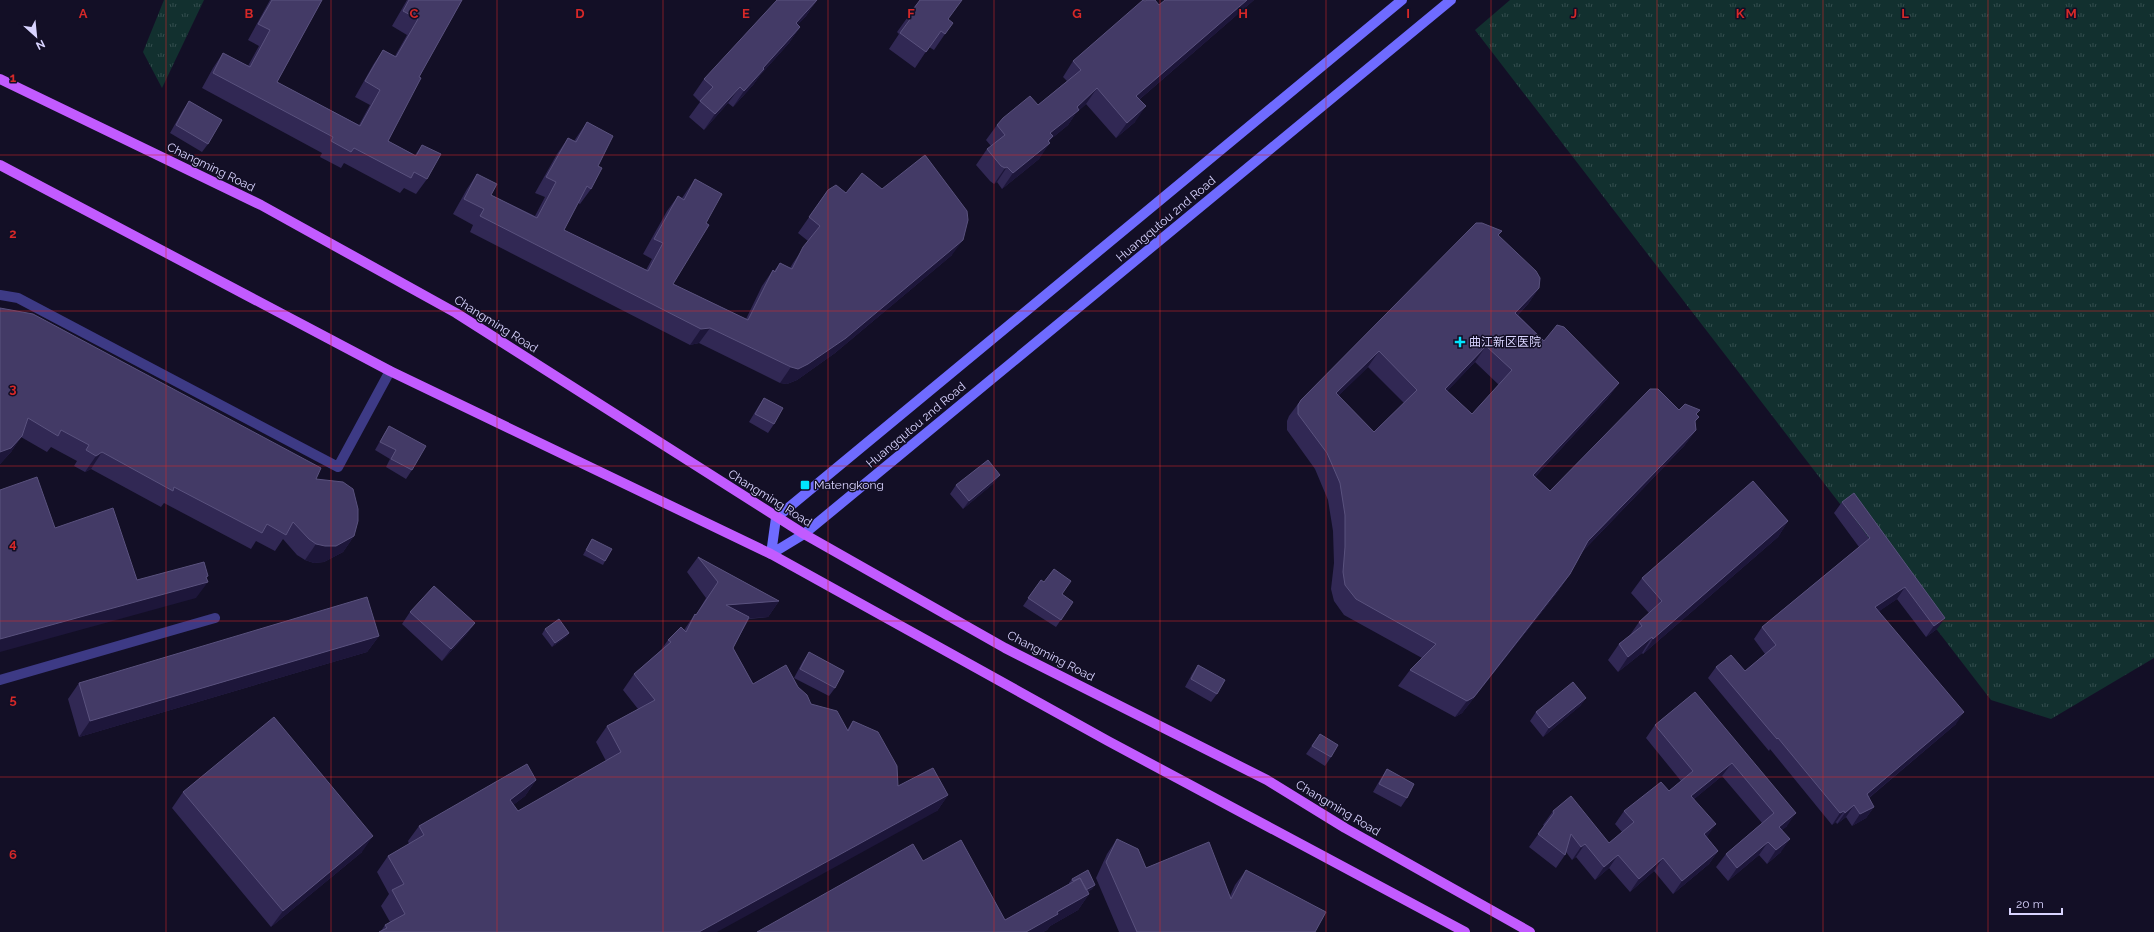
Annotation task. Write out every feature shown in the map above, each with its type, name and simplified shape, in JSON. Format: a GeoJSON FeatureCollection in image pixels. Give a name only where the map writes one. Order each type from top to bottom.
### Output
{"type":"FeatureCollection","features":[{"type":"Feature","properties":{"kind":"main road","name":"Huangqutou 2nd Road"},"geometry":{"type":"LineString","coordinates":[[776,518],[1402,0]]}},
{"type":"Feature","properties":{"kind":"main road","name":"Huangqutou 2nd Road"},"geometry":{"type":"LineString","coordinates":[[771,554],[804,534],[1451,0]]}},
{"type":"Feature","properties":{"kind":"main road","name":"Changming Road"},"geometry":{"type":"LineString","coordinates":[[0,79],[261,206],[456,313],[776,518],[1005,648],[1267,780],[1345,828],[1530,932]]}},
{"type":"Feature","properties":{"kind":"main road"},"geometry":{"type":"LineString","coordinates":[[0,165],[390,371],[771,554],[1108,741],[1465,932]]}},
{"type":"Feature","properties":{"kind":"main road"},"geometry":{"type":"LineString","coordinates":[[771,554],[776,518]]}},
{"type":"Feature","properties":{"kind":"street"},"geometry":{"type":"LineString","coordinates":[[0,295],[18,298],[338,468],[390,371]]}},
{"type":"Feature","properties":{"kind":"street"},"geometry":{"type":"LineString","coordinates":[[0,680],[215,618]]}},
{"type":"Feature","properties":{"kind":"green space"},"geometry":{"type":"Polygon","coordinates":[[[164,0],[204,0],[162,88],[143,52],[164,0]]]}},
{"type":"Feature","properties":{"kind":"green space"},"geometry":{"type":"Polygon","coordinates":[[[1510,0],[2154,0],[2154,658],[2051,719],[1991,700],[1475,30],[1510,0]]]}},
{"type":"Feature","properties":{"kind":"building"},"geometry":{"type":"Polygon","coordinates":[[[272,0],[322,0],[277,82],[360,126],[380,90],[365,81],[383,50],[396,57],[418,19],[403,11],[409,0],[462,0],[419,77],[421,78],[388,141],[416,156],[422,145],[441,154],[427,179],[414,172],[411,178],[354,148],[351,152],[331,141],[333,137],[213,73],[223,53],[250,67],[270,30],[258,24],[272,0]]]}},
{"type":"Feature","properties":{"kind":"building"},"geometry":{"type":"Polygon","coordinates":[[[777,0],[817,0],[796,23],[800,27],[763,68],[764,69],[744,91],[740,87],[715,114],[700,101],[713,87],[704,79],[777,0]]]}},
{"type":"Feature","properties":{"kind":"building"},"geometry":{"type":"Polygon","coordinates":[[[920,0],[962,0],[948,19],[953,23],[945,34],[941,31],[926,52],[900,33],[911,18],[908,16],[920,0]]]}},
{"type":"Feature","properties":{"kind":"building"},"geometry":{"type":"Polygon","coordinates":[[[1143,0],[1155,0],[1159,5],[1165,0],[1247,0],[1136,96],[1146,106],[1127,123],[1097,88],[1077,107],[1079,110],[1050,133],[1053,136],[1048,141],[1050,143],[1013,173],[1007,167],[1005,168],[1001,166],[987,149],[1005,135],[997,125],[1003,118],[1030,96],[1038,105],[1081,70],[1073,61],[1143,0]]]}},
{"type":"Feature","properties":{"kind":"building"},"geometry":{"type":"Polygon","coordinates":[[[189,101],[222,120],[208,144],[176,125],[189,101]]]}},
{"type":"Feature","properties":{"kind":"building"},"geometry":{"type":"Polygon","coordinates":[[[587,122],[613,136],[598,166],[602,168],[591,189],[587,186],[564,230],[648,271],[663,243],[654,239],[678,196],[684,200],[695,179],[722,194],[706,223],[709,225],[673,284],[748,320],[773,270],[775,272],[780,263],[792,269],[803,247],[820,226],[809,217],[828,190],[836,185],[846,193],[862,173],[882,189],[925,155],[967,211],[968,220],[963,240],[846,338],[808,364],[798,369],[791,367],[710,328],[701,329],[480,216],[484,209],[464,199],[477,174],[497,184],[491,195],[537,218],[556,182],[546,177],[568,138],[576,142],[587,122]]]}},
{"type":"Feature","properties":{"kind":"building"},"geometry":{"type":"Polygon","coordinates":[[[1476,223],[1482,223],[1502,231],[1498,235],[1536,271],[1540,278],[1539,288],[1515,313],[1544,341],[1557,325],[1564,327],[1619,383],[1533,475],[1550,491],[1650,389],[1658,389],[1679,410],[1685,404],[1700,410],[1696,414],[1699,417],[1695,421],[1696,430],[1588,541],[1570,574],[1474,697],[1467,701],[1410,670],[1436,644],[1356,599],[1345,585],[1343,572],[1345,515],[1340,483],[1327,453],[1298,414],[1298,405],[1301,400],[1476,223]],[[1486,346],[1445,389],[1472,414],[1512,370],[1486,346]],[[1379,351],[1336,393],[1374,432],[1417,390],[1379,351]]]}},
{"type":"Feature","properties":{"kind":"building"},"geometry":{"type":"Polygon","coordinates":[[[0,308],[33,314],[321,468],[316,479],[343,482],[353,489],[358,509],[358,521],[354,536],[336,546],[316,544],[309,539],[293,522],[286,535],[267,524],[262,533],[174,487],[173,491],[102,452],[96,456],[86,450],[89,445],[61,430],[58,436],[28,418],[22,436],[11,448],[0,452],[0,308]]]}},
{"type":"Feature","properties":{"kind":"building"},"geometry":{"type":"Polygon","coordinates":[[[764,398],[783,408],[774,424],[755,414],[764,398]]]}},
{"type":"Feature","properties":{"kind":"building"},"geometry":{"type":"Polygon","coordinates":[[[389,426],[426,446],[412,470],[391,459],[396,450],[380,442],[389,426]]]}},
{"type":"Feature","properties":{"kind":"building"},"geometry":{"type":"Polygon","coordinates":[[[988,460],[1000,475],[969,501],[956,485],[988,460]]]}},
{"type":"Feature","properties":{"kind":"building"},"geometry":{"type":"Polygon","coordinates":[[[37,477],[55,528],[113,508],[137,580],[204,562],[208,582],[0,639],[0,490],[37,477]]]}},
{"type":"Feature","properties":{"kind":"building"},"geometry":{"type":"Polygon","coordinates":[[[1753,481],[1788,521],[1653,639],[1652,637],[1628,657],[1619,644],[1642,626],[1639,622],[1662,601],[1642,578],[1753,481]]]}},
{"type":"Feature","properties":{"kind":"building"},"geometry":{"type":"Polygon","coordinates":[[[1854,493],[1945,618],[1934,626],[1905,587],[1875,607],[1964,712],[1867,794],[1874,807],[1860,814],[1854,805],[1845,813],[1844,811],[1840,813],[1778,738],[1777,739],[1716,667],[1731,655],[1745,671],[1776,645],[1762,627],[1870,538],[1842,502],[1854,493]]]}},
{"type":"Feature","properties":{"kind":"building"},"geometry":{"type":"Polygon","coordinates":[[[592,539],[612,549],[605,561],[586,550],[592,539]]]}},
{"type":"Feature","properties":{"kind":"building"},"geometry":{"type":"Polygon","coordinates":[[[698,557],[779,601],[726,605],[749,617],[733,648],[753,684],[786,665],[798,687],[807,695],[811,704],[837,711],[848,731],[853,721],[878,732],[897,766],[898,786],[933,768],[948,795],[699,932],[379,932],[387,928],[385,925],[405,914],[392,890],[404,884],[388,856],[424,835],[419,826],[527,764],[536,780],[510,800],[518,811],[621,752],[607,726],[655,700],[634,674],[671,642],[668,640],[681,627],[686,632],[695,614],[696,615],[718,582],[698,557]]]}},
{"type":"Feature","properties":{"kind":"building"},"geometry":{"type":"Polygon","coordinates":[[[1054,569],[1071,581],[1062,594],[1073,602],[1061,620],[1028,598],[1041,580],[1044,582],[1054,569]]]}},
{"type":"Feature","properties":{"kind":"building"},"geometry":{"type":"Polygon","coordinates":[[[434,586],[475,623],[451,649],[410,612],[434,586]]]}},
{"type":"Feature","properties":{"kind":"building"},"geometry":{"type":"Polygon","coordinates":[[[367,597],[379,636],[90,721],[79,683],[367,597]]]}},
{"type":"Feature","properties":{"kind":"building"},"geometry":{"type":"Polygon","coordinates":[[[559,619],[569,633],[555,643],[545,629],[559,619]]]}},
{"type":"Feature","properties":{"kind":"building"},"geometry":{"type":"Polygon","coordinates":[[[809,652],[844,671],[835,688],[800,669],[809,652]]]}},
{"type":"Feature","properties":{"kind":"building"},"geometry":{"type":"Polygon","coordinates":[[[1198,665],[1225,680],[1217,694],[1191,679],[1198,665]]]}},
{"type":"Feature","properties":{"kind":"building"},"geometry":{"type":"Polygon","coordinates":[[[1573,682],[1586,698],[1549,728],[1536,712],[1573,682]]]}},
{"type":"Feature","properties":{"kind":"building"},"geometry":{"type":"Polygon","coordinates":[[[1695,692],[1796,813],[1779,827],[1790,839],[1776,850],[1768,842],[1737,868],[1726,854],[1774,813],[1732,763],[1691,796],[1716,824],[1704,834],[1718,851],[1682,881],[1663,858],[1639,879],[1618,855],[1604,867],[1585,844],[1581,847],[1571,834],[1565,855],[1538,834],[1554,813],[1553,811],[1571,796],[1609,843],[1634,822],[1624,811],[1661,782],[1669,791],[1693,771],[1655,725],[1695,692]]]}},
{"type":"Feature","properties":{"kind":"building"},"geometry":{"type":"Polygon","coordinates":[[[274,717],[373,836],[283,911],[183,792],[274,717]]]}},
{"type":"Feature","properties":{"kind":"building"},"geometry":{"type":"Polygon","coordinates":[[[1320,734],[1338,745],[1331,757],[1312,746],[1320,734]]]}},
{"type":"Feature","properties":{"kind":"building"},"geometry":{"type":"Polygon","coordinates":[[[1387,769],[1414,784],[1407,798],[1379,784],[1387,769]]]}},
{"type":"Feature","properties":{"kind":"building"},"geometry":{"type":"Polygon","coordinates":[[[1117,839],[1138,849],[1146,868],[1209,842],[1231,899],[1246,870],[1326,912],[1315,932],[1137,932],[1106,862],[1117,839]]]}},
{"type":"Feature","properties":{"kind":"building"},"geometry":{"type":"Polygon","coordinates":[[[961,840],[1005,920],[1080,878],[1089,894],[1026,932],[757,932],[913,844],[923,861],[961,840]]]}},
{"type":"Feature","properties":{"kind":"building"},"geometry":{"type":"Polygon","coordinates":[[[1088,870],[1095,885],[1086,890],[1080,878],[1073,881],[1072,879],[1088,870]]]}},
{"type":"Feature","properties":{"kind":"place","name":"曲江新区医院"},"geometry":{"type":"Point","coordinates":[1460,342]}},
{"type":"Feature","properties":{"kind":"place","name":"Matengkong"},"geometry":{"type":"Point","coordinates":[805,485]}}]}
